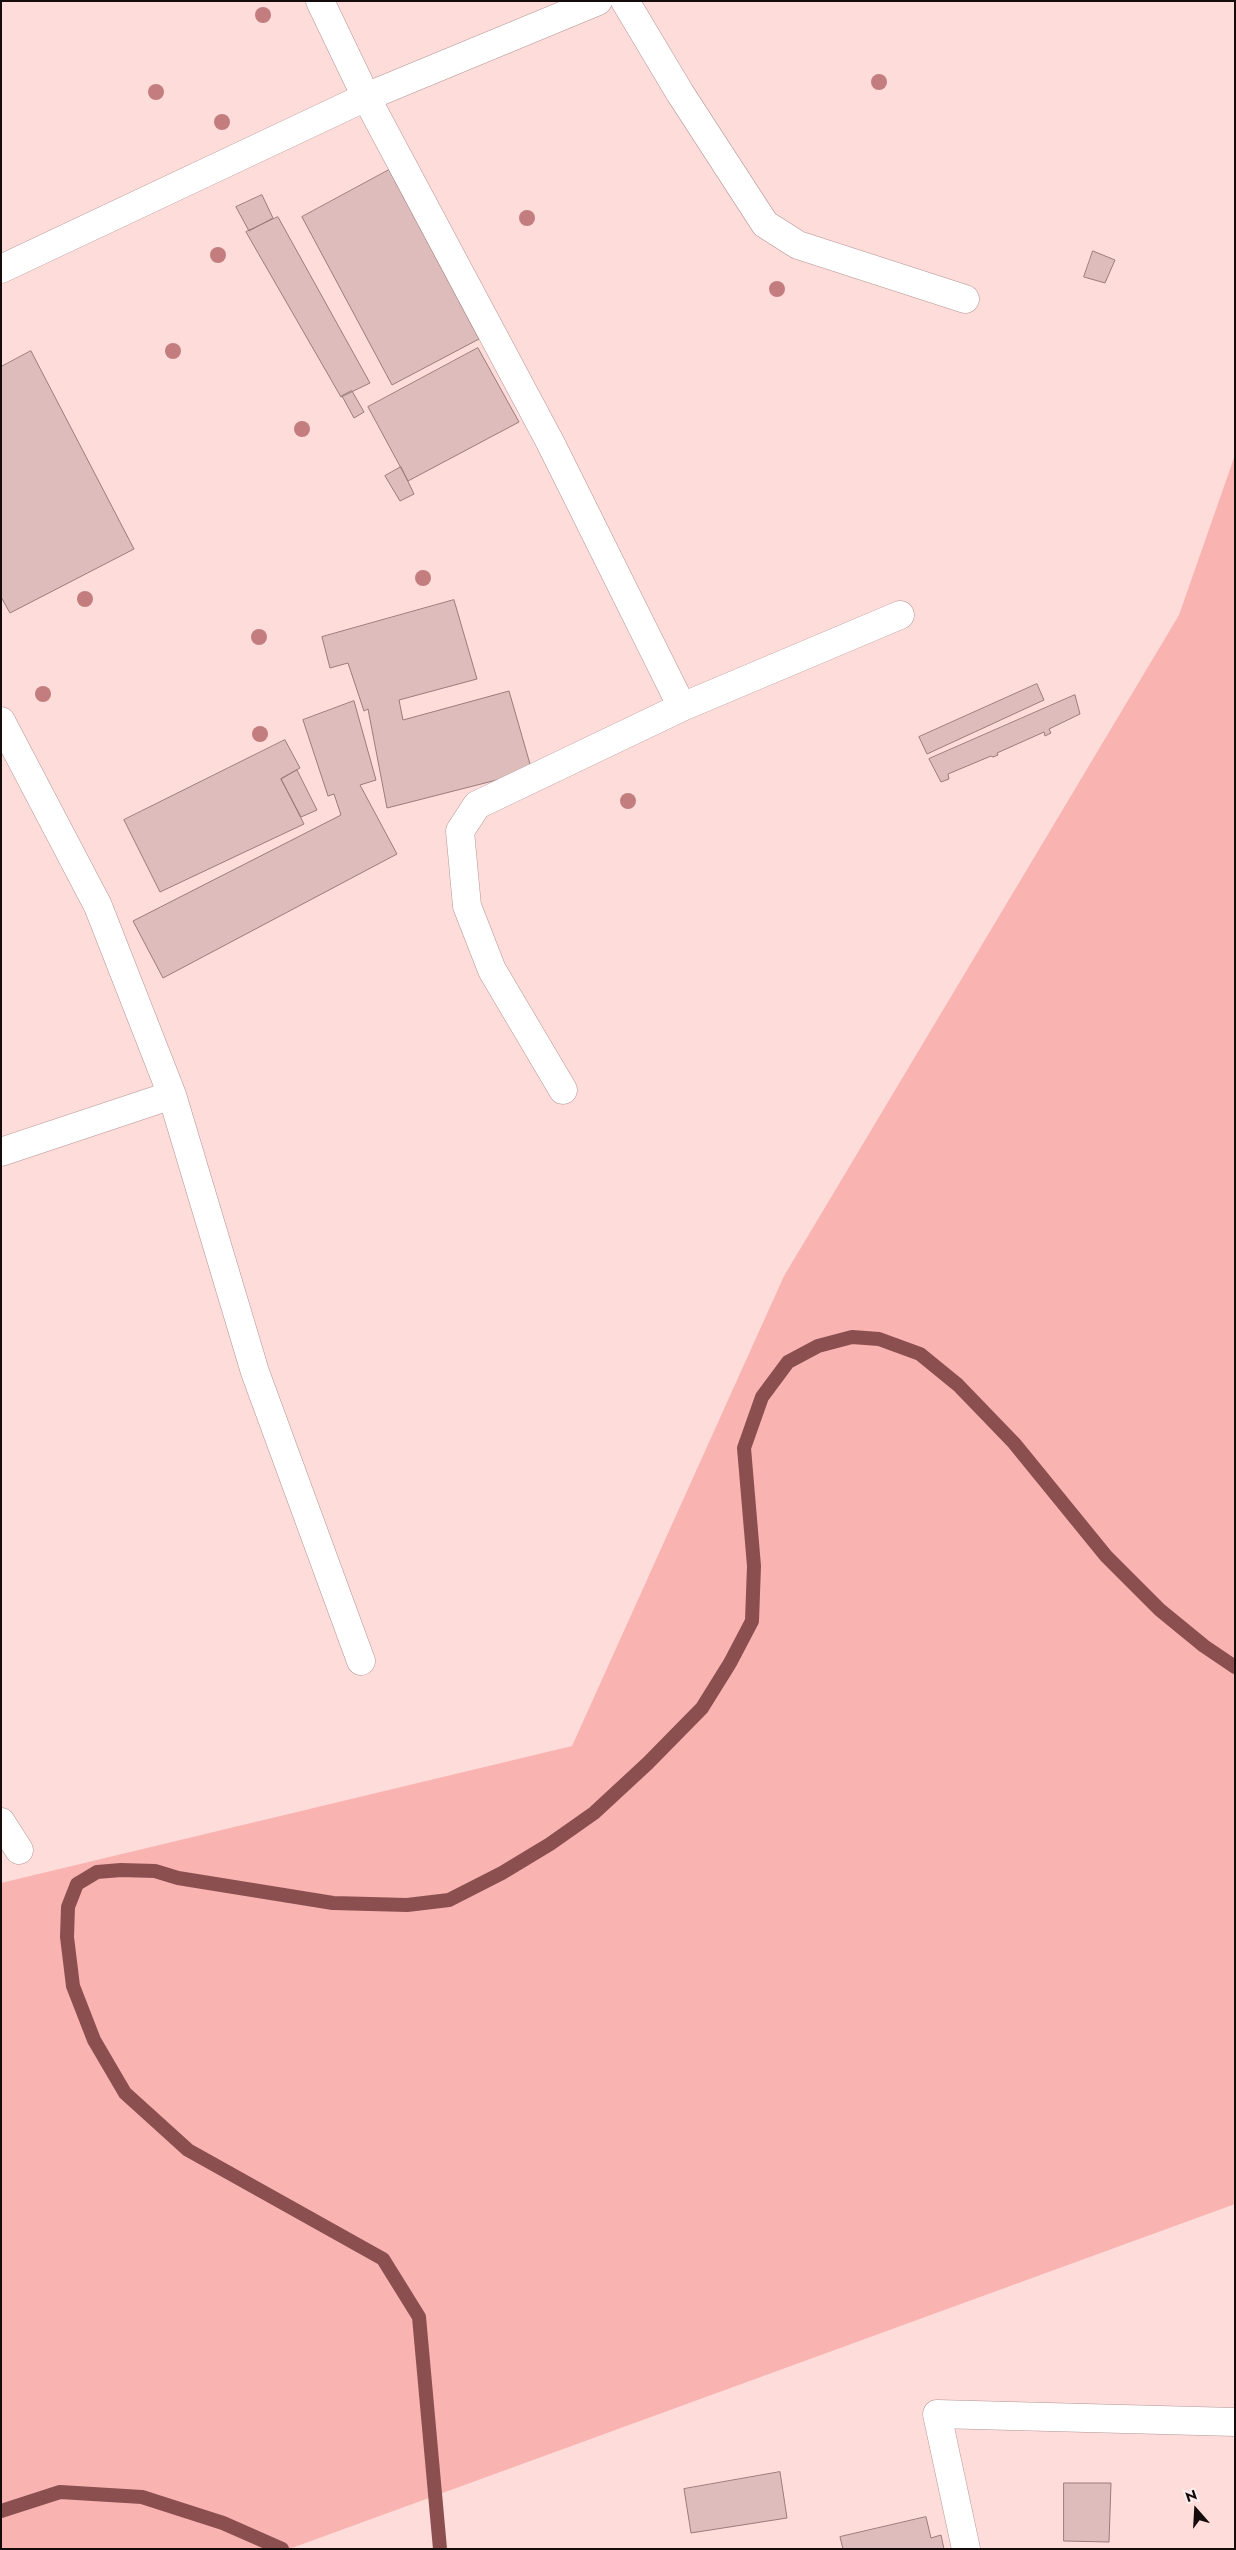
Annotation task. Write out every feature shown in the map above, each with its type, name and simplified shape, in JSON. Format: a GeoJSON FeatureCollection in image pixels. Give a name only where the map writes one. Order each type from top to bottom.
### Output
{"type":"FeatureCollection","features":[{"type":"Feature","properties":{"kind":"street"},"geometry":{"type":"LineString","coordinates":[[320,1],[366,97],[550,442],[682,707]]}},
{"type":"Feature","properties":{"kind":"street"},"geometry":{"type":"LineString","coordinates":[[1,269],[366,97],[598,1]]}},
{"type":"Feature","properties":{"kind":"street"},"geometry":{"type":"LineString","coordinates":[[625,1],[680,92],[766,224],[798,245],[965,300]]}},
{"type":"Feature","properties":{"kind":"street"},"geometry":{"type":"LineString","coordinates":[[563,1090],[492,970],[467,906],[460,831],[477,804],[682,707],[900,615]]}},
{"type":"Feature","properties":{"kind":"street"},"geometry":{"type":"LineString","coordinates":[[1,721],[98,906],[172,1095],[255,1372],[361,1661]]}},
{"type":"Feature","properties":{"kind":"street"},"geometry":{"type":"LineString","coordinates":[[1,1152],[172,1095]]}},
{"type":"Feature","properties":{"kind":"street"},"geometry":{"type":"LineString","coordinates":[[1,1822],[19,1850]]}},
{"type":"Feature","properties":{"kind":"street"},"geometry":{"type":"LineString","coordinates":[[966,2549],[938,2414],[1235,2422]]}},
{"type":"Feature","properties":{"kind":"shaded area"},"geometry":{"type":"Polygon","coordinates":[[[1235,455],[1235,2204],[289,2549],[1,2549],[1,1883],[572,1746],[784,1276],[1179,615],[1235,455]]]}},
{"type":"Feature","properties":{"kind":"building"},"geometry":{"type":"Polygon","coordinates":[[[389,170],[479,339],[392,385],[302,217],[389,170]]]}},
{"type":"Feature","properties":{"kind":"building"},"geometry":{"type":"Polygon","coordinates":[[[262,195],[273,218],[249,231],[236,207],[262,195]]]}},
{"type":"Feature","properties":{"kind":"building"},"geometry":{"type":"Polygon","coordinates":[[[278,217],[370,383],[341,397],[246,232],[278,217]]]}},
{"type":"Feature","properties":{"kind":"building"},"geometry":{"type":"Polygon","coordinates":[[[1093,251],[1115,260],[1105,283],[1084,277],[1093,251]]]}},
{"type":"Feature","properties":{"kind":"building"},"geometry":{"type":"Polygon","coordinates":[[[478,348],[519,422],[408,481],[368,407],[478,348]]]}},
{"type":"Feature","properties":{"kind":"building"},"geometry":{"type":"Polygon","coordinates":[[[31,351],[134,549],[10,613],[1,597],[1,367],[31,351]]]}},
{"type":"Feature","properties":{"kind":"building"},"geometry":{"type":"Polygon","coordinates":[[[352,391],[364,412],[354,418],[342,396],[352,391]]]}},
{"type":"Feature","properties":{"kind":"building"},"geometry":{"type":"Polygon","coordinates":[[[401,467],[414,494],[400,501],[385,476],[401,467]]]}},
{"type":"Feature","properties":{"kind":"building"},"geometry":{"type":"Polygon","coordinates":[[[454,600],[477,679],[399,700],[403,720],[509,691],[532,771],[387,808],[368,709],[364,711],[348,663],[330,668],[322,637],[454,600]]]}},
{"type":"Feature","properties":{"kind":"building"},"geometry":{"type":"Polygon","coordinates":[[[1037,684],[1044,700],[927,754],[919,737],[1037,684]]]}},
{"type":"Feature","properties":{"kind":"building"},"geometry":{"type":"Polygon","coordinates":[[[1075,695],[1080,714],[1049,729],[1051,733],[1045,736],[1044,732],[997,753],[998,755],[991,756],[948,774],[949,779],[941,782],[929,759],[1075,695]]]}},
{"type":"Feature","properties":{"kind":"building"},"geometry":{"type":"Polygon","coordinates":[[[354,701],[376,780],[360,785],[397,854],[163,978],[133,921],[341,815],[334,794],[328,796],[303,720],[354,701]]]}},
{"type":"Feature","properties":{"kind":"building"},"geometry":{"type":"Polygon","coordinates":[[[285,740],[300,768],[281,779],[304,824],[160,892],[124,820],[285,740]]]}},
{"type":"Feature","properties":{"kind":"building"},"geometry":{"type":"Polygon","coordinates":[[[297,770],[317,810],[301,817],[281,779],[297,770]]]}},
{"type":"Feature","properties":{"kind":"building"},"geometry":{"type":"Polygon","coordinates":[[[780,2472],[787,2518],[691,2533],[684,2489],[780,2472]]]}},
{"type":"Feature","properties":{"kind":"building"},"geometry":{"type":"Polygon","coordinates":[[[1064,2483],[1111,2483],[1109,2542],[1064,2541],[1064,2483]]]}},
{"type":"Feature","properties":{"kind":"building"},"geometry":{"type":"Polygon","coordinates":[[[926,2517],[931,2538],[941,2535],[944,2549],[843,2549],[840,2537],[926,2517]]]}},
{"type":"Feature","properties":{"kind":"waterway"},"geometry":{"type":"LineString","coordinates":[[440,2549],[419,2317],[383,2259],[188,2150],[125,2093],[94,2040],[73,1986],[67,1937],[68,1907],[77,1884],[97,1872],[121,1870],[155,1871],[178,1878],[333,1903],[407,1905],[449,1900],[502,1873],[550,1844],[594,1813],[648,1763],[702,1708],[730,1663],[752,1621],[754,1566],[744,1448],[762,1397],[788,1362],[818,1346],[852,1337],[879,1339],[920,1354],[958,1385],[1014,1443],[1106,1556],[1160,1610],[1204,1646],[1235,1667]]}},
{"type":"Feature","properties":{"kind":"waterway"},"geometry":{"type":"LineString","coordinates":[[1,2511],[60,2492],[142,2497],[223,2523],[282,2549]]}}]}
